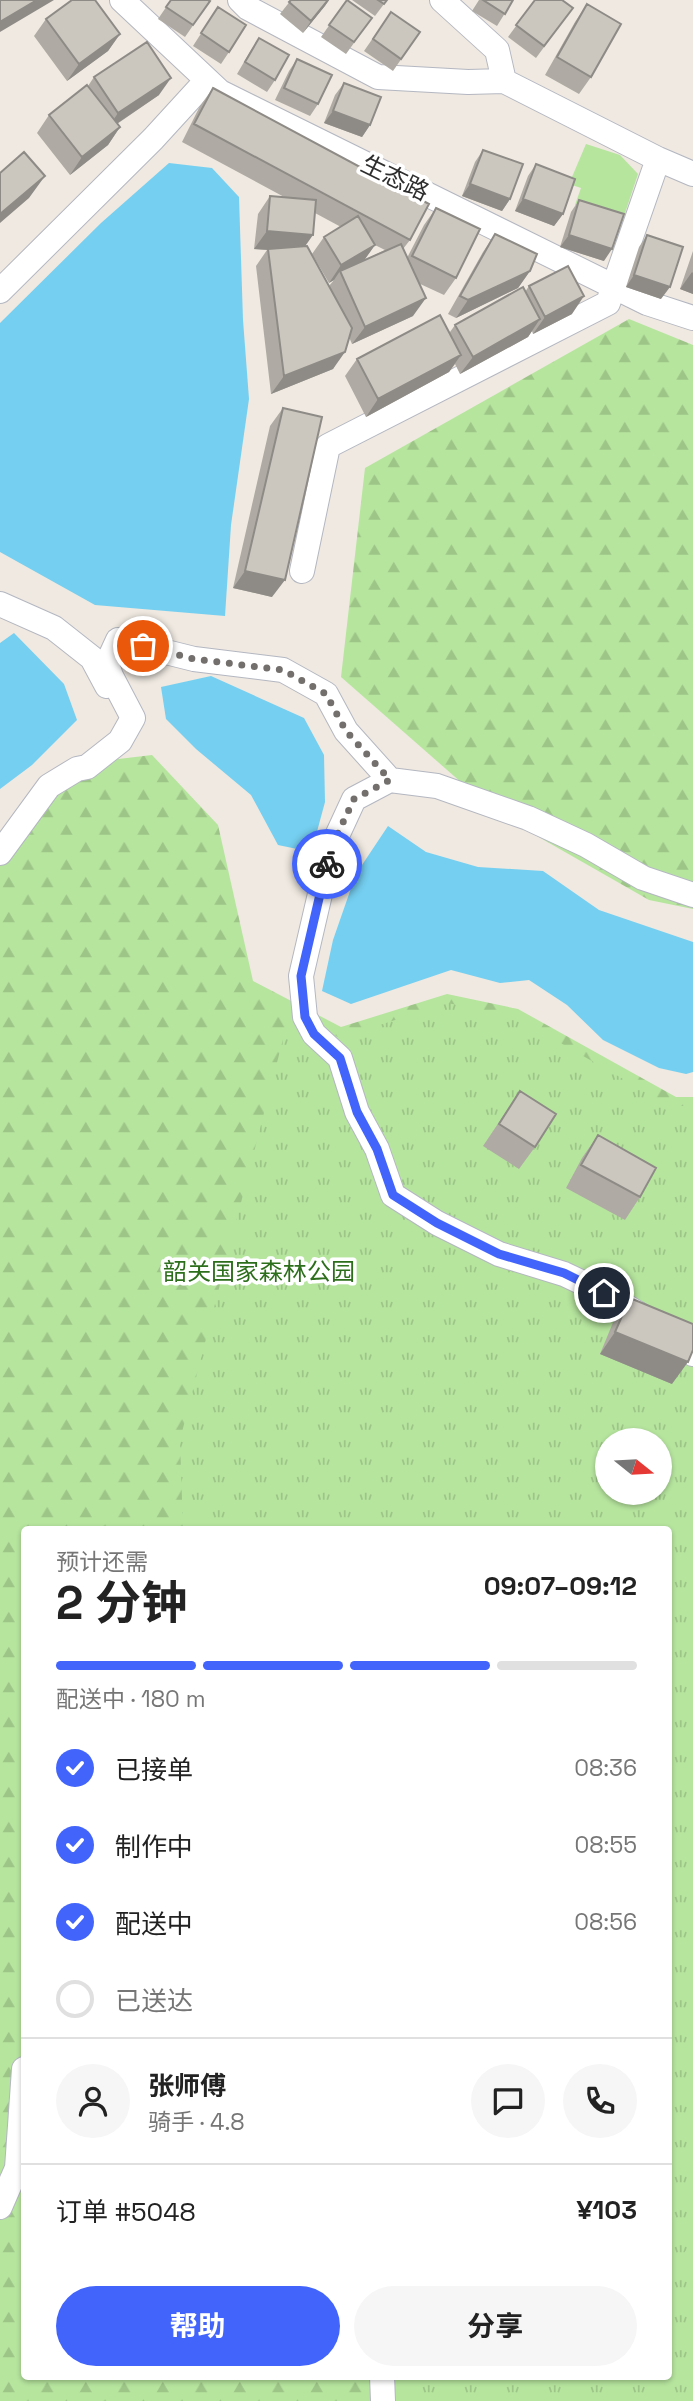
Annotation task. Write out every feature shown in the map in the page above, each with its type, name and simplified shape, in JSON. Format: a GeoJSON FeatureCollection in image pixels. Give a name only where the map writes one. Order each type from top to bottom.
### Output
{"type":"FeatureCollection","features":[{"type":"Feature","properties":{"kind":"street","name":"生态路"},"geometry":{"type":"LineString","coordinates":[[122,0],[220,92],[647,303],[693,318]]}},
{"type":"Feature","properties":{"kind":"street"},"geometry":{"type":"LineString","coordinates":[[240,0],[248,8],[378,77],[468,82],[503,81],[658,159],[693,173]]}},
{"type":"Feature","properties":{"kind":"street"},"geometry":{"type":"LineString","coordinates":[[442,0],[497,50],[503,81]]}},
{"type":"Feature","properties":{"kind":"street"},"geometry":{"type":"LineString","coordinates":[[0,291],[153,139],[207,80]]}},
{"type":"Feature","properties":{"kind":"street"},"geometry":{"type":"LineString","coordinates":[[302,571],[328,446],[608,303],[658,159]]}},
{"type":"Feature","properties":{"kind":"street"},"geometry":{"type":"LineString","coordinates":[[0,604],[54,628],[92,658],[124,724],[103,766],[65,780]]}},
{"type":"Feature","properties":{"kind":"street"},"geometry":{"type":"LineString","coordinates":[[0,853],[49,786],[77,769],[87,767],[120,741],[133,718],[107,664],[118,640],[194,659],[283,670],[326,694],[346,731],[390,780]]}},
{"type":"Feature","properties":{"kind":"street"},"geometry":{"type":"LineString","coordinates":[[693,895],[643,878],[586,845],[528,818],[437,786],[390,780],[354,799],[330,850],[301,976],[305,1017],[314,1034],[340,1058],[357,1112],[377,1149],[393,1195],[437,1223],[499,1254],[564,1273],[604,1293],[685,1342],[693,1354]]}},
{"type":"Feature","properties":{"kind":"street"},"geometry":{"type":"LineString","coordinates":[[0,2207],[17,2168],[21,2111]]}},
{"type":"Feature","properties":{"kind":"street"},"geometry":{"type":"LineString","coordinates":[[382,2380],[383,2401]]}},
{"type":"Feature","properties":{"kind":"green space"},"geometry":{"type":"Polygon","coordinates":[[[586,144],[620,155],[638,174],[622,222],[575,205],[581,188],[569,184],[586,144]]]}},
{"type":"Feature","properties":{"kind":"green space"},"geometry":{"type":"Polygon","coordinates":[[[629,319],[693,345],[693,909],[649,900],[495,812],[341,677],[365,468],[629,319]]]}},
{"type":"Feature","properties":{"kind":"green space","name":"韶关国家森林公园"},"geometry":{"type":"Polygon","coordinates":[[[152,755],[218,825],[253,981],[341,1027],[447,994],[518,1009],[676,1097],[693,1097],[693,2401],[0,2401],[0,862],[68,765],[152,755]]]}},
{"type":"Feature","properties":{"kind":"green space"},"geometry":{"type":"Polygon","coordinates":[[[447,1003],[512,1015],[670,1106],[693,1106],[693,2241],[684,2253],[693,2282],[693,2401],[392,2401],[392,2380],[672,2380],[672,1526],[183,1526],[180,1440],[290,1012],[340,1038],[447,1003]]]}},
{"type":"Feature","properties":{"kind":"water"},"geometry":{"type":"Polygon","coordinates":[[[169,163],[212,168],[239,197],[249,399],[231,525],[225,616],[95,605],[0,552],[0,323],[101,223],[169,163]]]}},
{"type":"Feature","properties":{"kind":"water"},"geometry":{"type":"Polygon","coordinates":[[[14,633],[64,684],[77,720],[32,765],[0,789],[0,643],[14,633]]]}},
{"type":"Feature","properties":{"kind":"water"},"geometry":{"type":"Polygon","coordinates":[[[211,676],[304,718],[324,755],[325,802],[315,839],[302,850],[278,845],[251,795],[196,749],[166,719],[161,687],[211,676]]]}},
{"type":"Feature","properties":{"kind":"water"},"geometry":{"type":"Polygon","coordinates":[[[388,826],[426,852],[478,867],[543,871],[599,910],[693,942],[693,1072],[686,1074],[659,1068],[603,1040],[567,1005],[529,980],[500,983],[451,970],[351,1004],[322,991],[333,940],[356,874],[388,826]]]}},
{"type":"Feature","properties":{"kind":"building"},"geometry":{"type":"Polygon","coordinates":[[[0,0],[37,0],[0,22],[0,0]]]}},
{"type":"Feature","properties":{"kind":"building"},"geometry":{"type":"Polygon","coordinates":[[[72,0],[95,0],[120,34],[79,64],[46,19],[72,0]]]}},
{"type":"Feature","properties":{"kind":"building"},"geometry":{"type":"Polygon","coordinates":[[[171,0],[210,1],[193,25],[166,7],[171,0]]]}},
{"type":"Feature","properties":{"kind":"building"},"geometry":{"type":"Polygon","coordinates":[[[328,0],[311,21],[289,2],[328,0]]]}},
{"type":"Feature","properties":{"kind":"building"},"geometry":{"type":"Polygon","coordinates":[[[347,0],[372,18],[354,42],[329,25],[347,0]]]}},
{"type":"Feature","properties":{"kind":"building"},"geometry":{"type":"Polygon","coordinates":[[[483,0],[513,0],[505,14],[483,0]]]}},
{"type":"Feature","properties":{"kind":"building"},"geometry":{"type":"Polygon","coordinates":[[[535,0],[562,0],[573,8],[544,46],[516,25],[535,0]]]}},
{"type":"Feature","properties":{"kind":"building"},"geometry":{"type":"Polygon","coordinates":[[[587,4],[621,24],[591,77],[557,57],[587,4]]]}},
{"type":"Feature","properties":{"kind":"building"},"geometry":{"type":"Polygon","coordinates":[[[218,7],[246,25],[229,52],[201,33],[218,7]]]}},
{"type":"Feature","properties":{"kind":"building"},"geometry":{"type":"Polygon","coordinates":[[[391,12],[420,32],[401,59],[373,39],[391,12]]]}},
{"type":"Feature","properties":{"kind":"building"},"geometry":{"type":"Polygon","coordinates":[[[259,38],[289,55],[275,80],[245,62],[259,38]]]}},
{"type":"Feature","properties":{"kind":"building"},"geometry":{"type":"Polygon","coordinates":[[[147,42],[171,78],[118,113],[94,77],[147,42]]]}},
{"type":"Feature","properties":{"kind":"building"},"geometry":{"type":"Polygon","coordinates":[[[297,59],[332,75],[318,104],[284,88],[297,59]]]}},
{"type":"Feature","properties":{"kind":"building"},"geometry":{"type":"Polygon","coordinates":[[[344,83],[381,97],[370,125],[333,111],[344,83]]]}},
{"type":"Feature","properties":{"kind":"building"},"geometry":{"type":"Polygon","coordinates":[[[87,85],[120,127],[82,157],[49,115],[87,85]]]}},
{"type":"Feature","properties":{"kind":"building"},"geometry":{"type":"Polygon","coordinates":[[[213,88],[429,204],[410,240],[194,124],[213,88]]]}},
{"type":"Feature","properties":{"kind":"building"},"geometry":{"type":"Polygon","coordinates":[[[483,150],[523,164],[510,199],[470,184],[483,150]]]}},
{"type":"Feature","properties":{"kind":"building"},"geometry":{"type":"Polygon","coordinates":[[[24,152],[45,176],[0,214],[0,173],[24,152]]]}},
{"type":"Feature","properties":{"kind":"building"},"geometry":{"type":"Polygon","coordinates":[[[536,164],[575,179],[563,214],[523,199],[536,164]]]}},
{"type":"Feature","properties":{"kind":"building"},"geometry":{"type":"Polygon","coordinates":[[[270,196],[316,200],[313,235],[267,231],[270,196]]]}},
{"type":"Feature","properties":{"kind":"building"},"geometry":{"type":"Polygon","coordinates":[[[579,200],[624,214],[612,249],[569,235],[579,200]]]}},
{"type":"Feature","properties":{"kind":"building"},"geometry":{"type":"Polygon","coordinates":[[[436,208],[480,229],[456,278],[412,256],[436,208]]]}},
{"type":"Feature","properties":{"kind":"building"},"geometry":{"type":"Polygon","coordinates":[[[358,216],[375,245],[341,265],[324,237],[358,216]]]}},
{"type":"Feature","properties":{"kind":"building"},"geometry":{"type":"Polygon","coordinates":[[[495,234],[537,254],[530,271],[468,300],[460,296],[495,234]]]}},
{"type":"Feature","properties":{"kind":"building"},"geometry":{"type":"Polygon","coordinates":[[[647,235],[683,247],[670,287],[634,275],[647,235]]]}},
{"type":"Feature","properties":{"kind":"building"},"geometry":{"type":"Polygon","coordinates":[[[401,244],[426,298],[365,327],[340,271],[401,244]]]}},
{"type":"Feature","properties":{"kind":"building"},"geometry":{"type":"Polygon","coordinates":[[[307,246],[352,328],[345,352],[284,376],[268,249],[307,246]]]}},
{"type":"Feature","properties":{"kind":"building"},"geometry":{"type":"Polygon","coordinates":[[[568,266],[584,296],[545,317],[529,286],[568,266]]]}},
{"type":"Feature","properties":{"kind":"building"},"geometry":{"type":"Polygon","coordinates":[[[523,287],[540,319],[473,357],[455,325],[523,287]]]}},
{"type":"Feature","properties":{"kind":"building"},"geometry":{"type":"Polygon","coordinates":[[[440,315],[461,355],[378,399],[357,359],[440,315]]]}},
{"type":"Feature","properties":{"kind":"building"},"geometry":{"type":"Polygon","coordinates":[[[283,408],[322,417],[285,580],[245,571],[283,408]]]}},
{"type":"Feature","properties":{"kind":"building"},"geometry":{"type":"Polygon","coordinates":[[[520,1091],[556,1114],[535,1147],[499,1124],[520,1091]]]}},
{"type":"Feature","properties":{"kind":"building"},"geometry":{"type":"Polygon","coordinates":[[[598,1135],[656,1168],[640,1197],[581,1165],[598,1135]]]}},
{"type":"Feature","properties":{"kind":"building"},"geometry":{"type":"Polygon","coordinates":[[[630,1298],[693,1324],[693,1350],[688,1362],[615,1332],[630,1298]]]}},
{"type":"Feature","properties":{"kind":"way so far"},"geometry":{"type":"LineString","coordinates":[[143,646],[194,659],[283,670],[326,694],[346,731],[390,780],[354,799],[330,850],[327,864]]}},
{"type":"Feature","properties":{"kind":"route"},"geometry":{"type":"LineString","coordinates":[[327,864],[301,976],[305,1017],[314,1034],[340,1058],[357,1112],[377,1149],[393,1195],[437,1223],[499,1254],[564,1273],[604,1293]]}}]}
